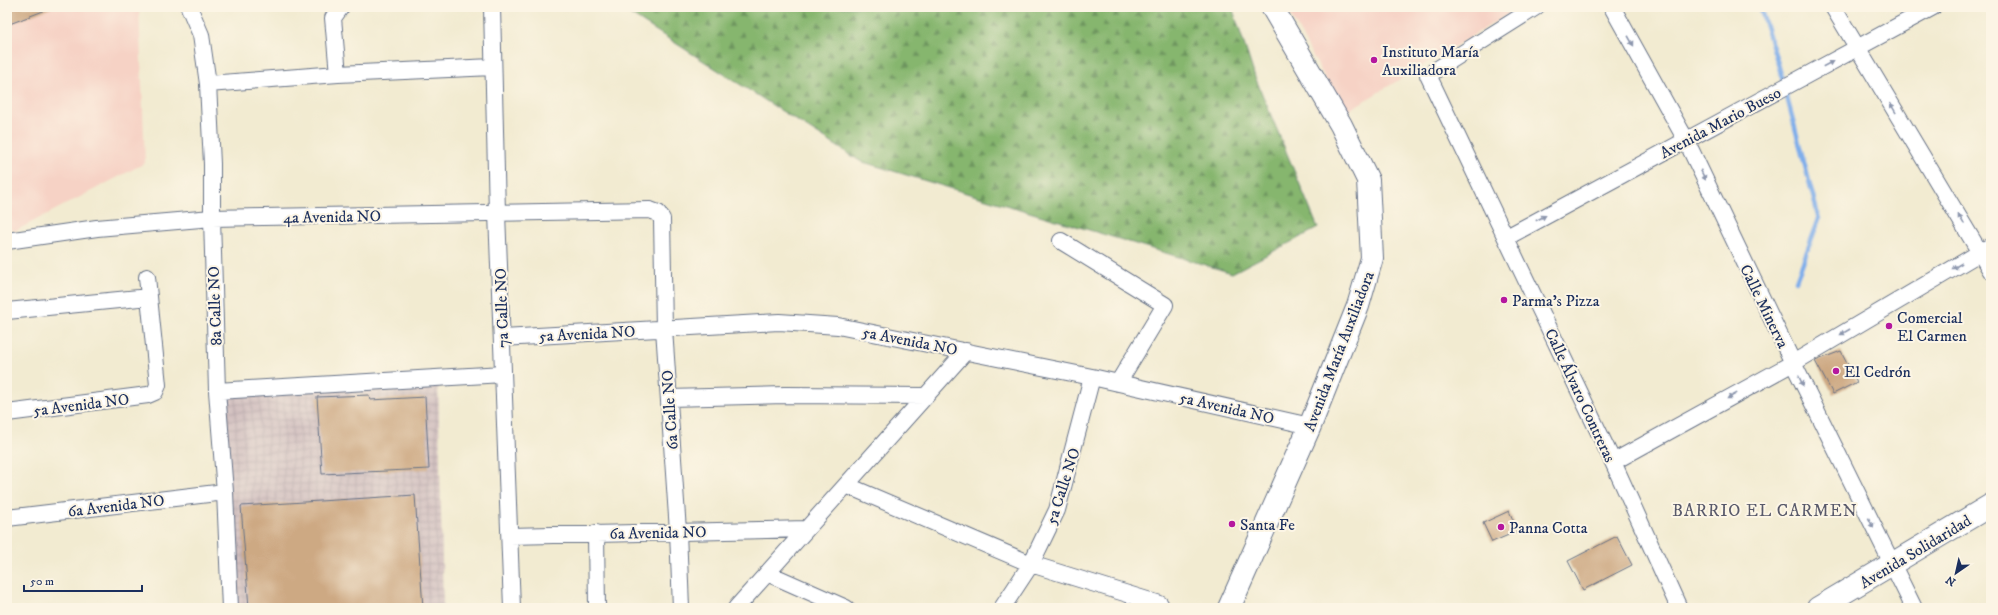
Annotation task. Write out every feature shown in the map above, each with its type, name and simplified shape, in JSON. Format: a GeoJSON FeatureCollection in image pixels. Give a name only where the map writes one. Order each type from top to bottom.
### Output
{"type":"FeatureCollection","features":[{"type":"Feature","properties":{"kind":"street","name":"8a Calle NO"},"geometry":{"type":"LineString","coordinates":[[189,7],[201,36],[208,84],[212,164],[216,391],[225,492],[230,608]]}},
{"type":"Feature","properties":{"kind":"street"},"geometry":{"type":"LineString","coordinates":[[338,74],[333,18],[341,7]]}},
{"type":"Feature","properties":{"kind":"street","name":"7a Calle NO"},"geometry":{"type":"LineString","coordinates":[[492,7],[497,213],[512,608]]}},
{"type":"Feature","properties":{"kind":"street","name":"Avenida María Auxiliadora"},"geometry":{"type":"LineString","coordinates":[[1229,608],[1310,426],[1358,306],[1372,258],[1368,180],[1341,126],[1272,7]]}},
{"type":"Feature","properties":{"kind":"street","name":"Calle Álvaro Contreras"},"geometry":{"type":"LineString","coordinates":[[1536,7],[1428,75],[1507,237],[1613,462],[1679,608]]}},
{"type":"Feature","properties":{"kind":"street","name":"Calle Minerva"},"geometry":{"type":"LineString","coordinates":[[1612,7],[1686,140],[1792,363],[1914,608]]}},
{"type":"Feature","properties":{"kind":"street"},"geometry":{"type":"LineString","coordinates":[[1832,7],[1857,49],[1986,249],[1991,271]]}},
{"type":"Feature","properties":{"kind":"street","name":"Avenida Mario Bueso"},"geometry":{"type":"LineString","coordinates":[[1507,237],[1933,7]]}},
{"type":"Feature","properties":{"kind":"street"},"geometry":{"type":"LineString","coordinates":[[208,84],[338,74],[493,67]]}},
{"type":"Feature","properties":{"kind":"street","name":"4a Avenida NO"},"geometry":{"type":"LineString","coordinates":[[7,241],[97,228],[212,218],[650,210],[658,213]]}},
{"type":"Feature","properties":{"kind":"street","name":"6a Calle NO"},"geometry":{"type":"LineString","coordinates":[[658,213],[662,219],[664,329],[678,531],[681,608]]}},
{"type":"Feature","properties":{"kind":"street"},"geometry":{"type":"LineString","coordinates":[[1061,241],[1165,305],[1118,383]]}},
{"type":"Feature","properties":{"kind":"street"},"geometry":{"type":"LineString","coordinates":[[1613,462],[1792,363],[1986,249]]}},
{"type":"Feature","properties":{"kind":"street"},"geometry":{"type":"LineString","coordinates":[[7,311],[149,297],[147,277]]}},
{"type":"Feature","properties":{"kind":"street","name":"5a Avenida NO"},"geometry":{"type":"LineString","coordinates":[[7,413],[148,395],[155,392],[158,385],[149,297]]}},
{"type":"Feature","properties":{"kind":"street","name":"5a Avenida NO"},"geometry":{"type":"LineString","coordinates":[[502,338],[779,322],[838,326],[1092,377],[1310,426]]}},
{"type":"Feature","properties":{"kind":"street"},"geometry":{"type":"LineString","coordinates":[[736,608],[966,351]]}},
{"type":"Feature","properties":{"kind":"street"},"geometry":{"type":"LineString","coordinates":[[216,391],[503,374]]}},
{"type":"Feature","properties":{"kind":"street","name":"5a Calle NO"},"geometry":{"type":"LineString","coordinates":[[1002,608],[1031,564],[1057,510],[1092,377]]}},
{"type":"Feature","properties":{"kind":"street"},"geometry":{"type":"LineString","coordinates":[[668,398],[926,396]]}},
{"type":"Feature","properties":{"kind":"street"},"geometry":{"type":"LineString","coordinates":[[846,484],[1031,564],[1160,604]]}},
{"type":"Feature","properties":{"kind":"street","name":"6a Avenida NO"},"geometry":{"type":"LineString","coordinates":[[7,518],[225,492]]}},
{"type":"Feature","properties":{"kind":"street","name":"Avenida Solidaridad"},"geometry":{"type":"LineString","coordinates":[[1818,608],[1991,506]]}},
{"type":"Feature","properties":{"kind":"street","name":"6a Avenida NO"},"geometry":{"type":"LineString","coordinates":[[510,536],[806,529]]}},
{"type":"Feature","properties":{"kind":"street"},"geometry":{"type":"LineString","coordinates":[[596,533],[597,608]]}},
{"type":"Feature","properties":{"kind":"street"},"geometry":{"type":"LineString","coordinates":[[767,573],[846,608]]}},
{"type":"Feature","properties":{"kind":"shaded area"},"geometry":{"type":"Polygon","coordinates":[[[7,7],[139,7],[145,163],[15,231],[7,227],[7,7]]]}},
{"type":"Feature","properties":{"kind":"shaded area","name":"Instituto María Auxiliadora"},"geometry":{"type":"Polygon","coordinates":[[[1286,7],[1520,7],[1344,113],[1286,7]]]}},
{"type":"Feature","properties":{"kind":"shaded area"},"geometry":{"type":"Polygon","coordinates":[[[438,374],[443,608],[233,608],[219,389],[438,374]]]}},
{"type":"Feature","properties":{"kind":"green space"},"geometry":{"type":"Polygon","coordinates":[[[619,7],[1232,7],[1255,77],[1318,228],[1232,273],[860,161],[619,7]]]}},
{"type":"Feature","properties":{"kind":"building"},"geometry":{"type":"Polygon","coordinates":[[[7,7],[51,7],[51,8],[7,25],[7,7]]]}},
{"type":"Feature","properties":{"kind":"building","name":"El Cedrón"},"geometry":{"type":"Polygon","coordinates":[[[1841,351],[1857,382],[1833,394],[1815,361],[1841,351]]]}},
{"type":"Feature","properties":{"kind":"building"},"geometry":{"type":"Polygon","coordinates":[[[369,395],[370,400],[425,397],[429,469],[322,474],[317,397],[369,395]]]}},
{"type":"Feature","properties":{"kind":"building"},"geometry":{"type":"Polygon","coordinates":[[[415,495],[423,608],[249,608],[241,506],[415,495]]]}},
{"type":"Feature","properties":{"kind":"building"},"geometry":{"type":"Polygon","coordinates":[[[1509,511],[1518,531],[1492,542],[1483,523],[1509,511]]]}},
{"type":"Feature","properties":{"kind":"building"},"geometry":{"type":"Polygon","coordinates":[[[1617,536],[1632,565],[1583,590],[1568,561],[1617,536]]]}},
{"type":"Feature","properties":{"kind":"waterway"},"geometry":{"type":"LineString","coordinates":[[1760,7],[1779,67],[1819,219],[1796,281]]}},
{"type":"Feature","properties":{"kind":"place","name":"Instituto María Auxiliadora"},"geometry":{"type":"Point","coordinates":[1374,60]}},
{"type":"Feature","properties":{"kind":"place","name":"Parma's Pizza"},"geometry":{"type":"Point","coordinates":[1504,300]}},
{"type":"Feature","properties":{"kind":"place","name":"Comercial El Carmen"},"geometry":{"type":"Point","coordinates":[1889,326]}},
{"type":"Feature","properties":{"kind":"place","name":"El Cedrón"},"geometry":{"type":"Point","coordinates":[1836,371]}},
{"type":"Feature","properties":{"kind":"place","name":"Santa Fe"},"geometry":{"type":"Point","coordinates":[1232,524]}},
{"type":"Feature","properties":{"kind":"place","name":"Panna Cotta"},"geometry":{"type":"Point","coordinates":[1501,527]}},
{"type":"Feature","properties":{"kind":"district","name":"BARRIO EL CARMEN"},"geometry":{"type":"Point","coordinates":[1765,510]}}]}
